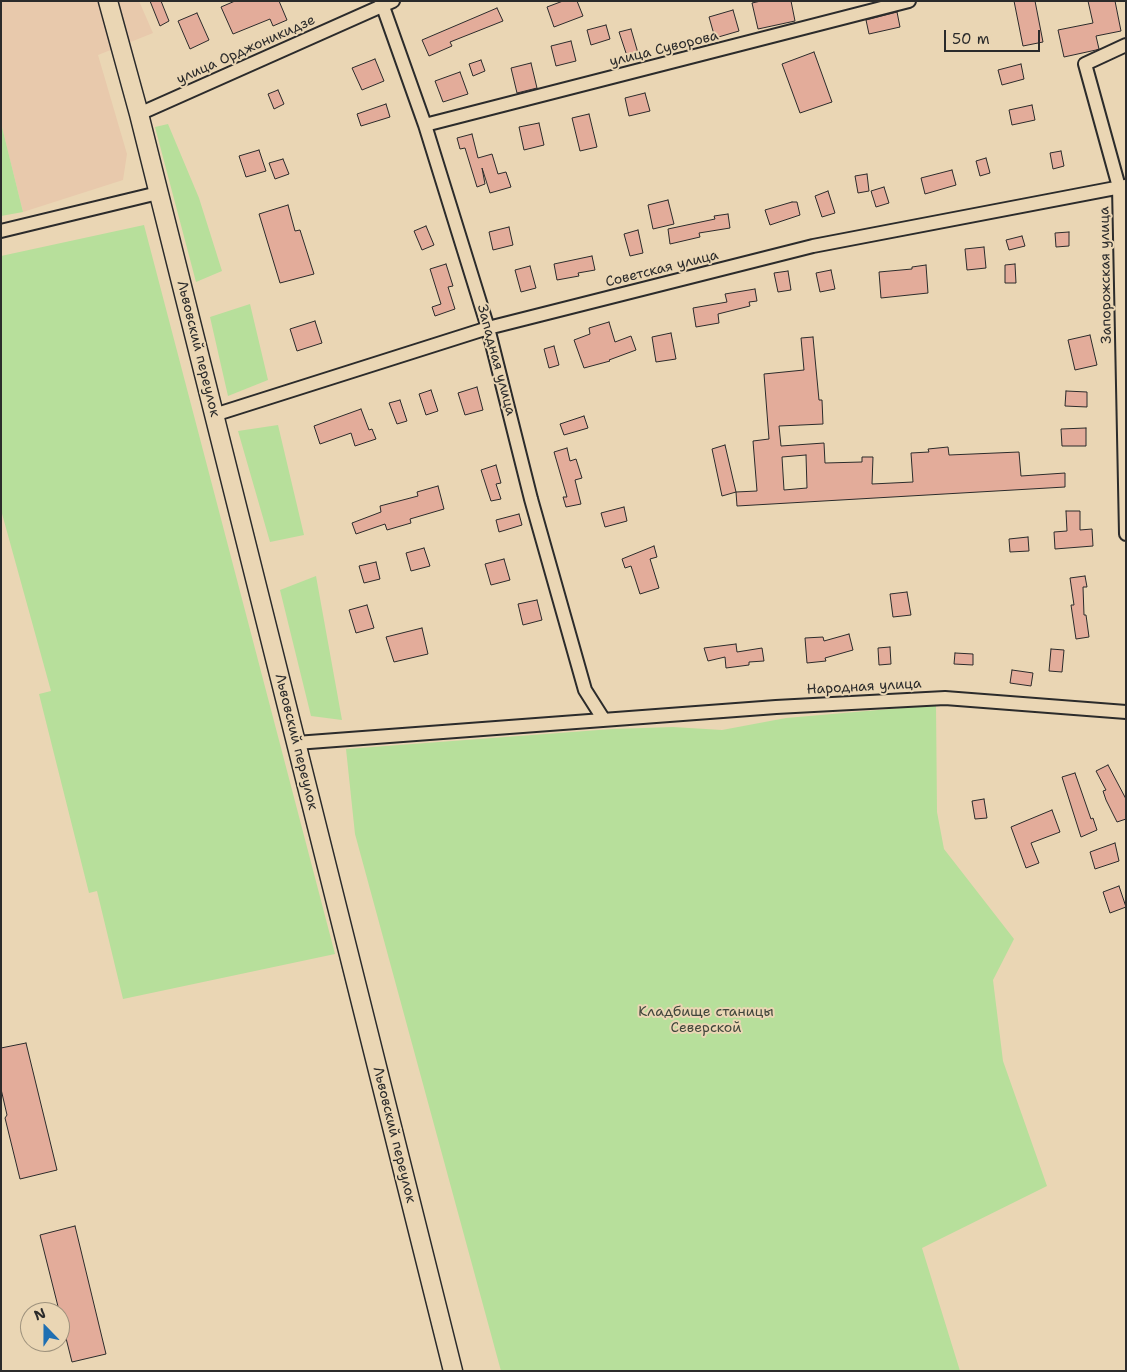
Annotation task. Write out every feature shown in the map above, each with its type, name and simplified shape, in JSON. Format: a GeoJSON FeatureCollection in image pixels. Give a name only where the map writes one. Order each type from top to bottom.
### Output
{"type":"FeatureCollection","features":[{"type":"Feature","properties":{"kind":"main road"},"geometry":{"type":"LineString","coordinates":[[108,1],[139,114]]}},
{"type":"Feature","properties":{"kind":"main road","name":"Львовский переулок"},"geometry":{"type":"LineString","coordinates":[[139,114],[453,1371]]}},
{"type":"Feature","properties":{"kind":"street","name":"улица Суворова"},"geometry":{"type":"LineString","coordinates":[[425,125],[909,1]]}},
{"type":"Feature","properties":{"kind":"street","name":"улица Орджоникидзе"},"geometry":{"type":"LineString","coordinates":[[139,114],[386,3]]}},
{"type":"Feature","properties":{"kind":"street","name":"Западная улица"},"geometry":{"type":"LineString","coordinates":[[386,3],[488,328],[531,499],[585,690],[604,720]]}},
{"type":"Feature","properties":{"kind":"street","name":"Запорожская улица"},"geometry":{"type":"LineString","coordinates":[[1126,44],[1085,64],[1122,187],[1126,534]]}},
{"type":"Feature","properties":{"kind":"street","name":"Советская улица"},"geometry":{"type":"LineString","coordinates":[[214,415],[488,328],[814,246],[1122,187]]}},
{"type":"Feature","properties":{"kind":"street"},"geometry":{"type":"LineString","coordinates":[[1,231],[158,193]]}},
{"type":"Feature","properties":{"kind":"street","name":"Народная улица"},"geometry":{"type":"LineString","coordinates":[[296,743],[776,707],[945,698],[1126,712]]}},
{"type":"Feature","properties":{"kind":"shaded area"},"geometry":{"type":"Polygon","coordinates":[[[1,1],[139,1],[153,33],[98,55],[127,154],[123,180],[23,212],[1,123],[1,1]]]}},
{"type":"Feature","properties":{"kind":"green space"},"geometry":{"type":"Polygon","coordinates":[[[1,123],[23,212],[1,216],[1,123]]]}},
{"type":"Feature","properties":{"kind":"green space"},"geometry":{"type":"Polygon","coordinates":[[[168,124],[199,198],[222,271],[196,282],[155,127],[168,124]]]}},
{"type":"Feature","properties":{"kind":"green space"},"geometry":{"type":"Polygon","coordinates":[[[144,225],[335,954],[123,999],[97,891],[89,893],[39,694],[51,691],[1,510],[1,256],[144,225]]]}},
{"type":"Feature","properties":{"kind":"green space"},"geometry":{"type":"Polygon","coordinates":[[[250,304],[268,380],[228,396],[210,317],[250,304]]]}},
{"type":"Feature","properties":{"kind":"green space"},"geometry":{"type":"Polygon","coordinates":[[[278,425],[304,535],[270,542],[238,431],[278,425]]]}},
{"type":"Feature","properties":{"kind":"green space"},"geometry":{"type":"Polygon","coordinates":[[[316,576],[342,720],[311,716],[280,590],[316,576]]]}},
{"type":"Feature","properties":{"kind":"green space","name":"Кладбище станицы Северской"},"geometry":{"type":"Polygon","coordinates":[[[936,705],[937,812],[944,849],[1014,939],[993,980],[1003,1061],[1047,1186],[922,1248],[960,1371],[501,1371],[355,834],[346,749],[612,729],[673,727],[722,730],[786,718],[936,705]]]}},
{"type":"Feature","properties":{"kind":"building"},"geometry":{"type":"Polygon","coordinates":[[[150,1],[161,1],[169,21],[160,26],[150,1]]]}},
{"type":"Feature","properties":{"kind":"building"},"geometry":{"type":"Polygon","coordinates":[[[235,1],[279,1],[287,20],[273,26],[270,19],[233,34],[221,7],[235,1]]]}},
{"type":"Feature","properties":{"kind":"building"},"geometry":{"type":"Polygon","coordinates":[[[563,1],[577,1],[583,16],[554,27],[547,7],[563,1]]]}},
{"type":"Feature","properties":{"kind":"building"},"geometry":{"type":"Polygon","coordinates":[[[761,1],[791,1],[795,21],[758,29],[752,3],[761,1]]]}},
{"type":"Feature","properties":{"kind":"building"},"geometry":{"type":"Polygon","coordinates":[[[1014,1],[1035,1],[1043,42],[1023,46],[1014,1]]]}},
{"type":"Feature","properties":{"kind":"building"},"geometry":{"type":"Polygon","coordinates":[[[1088,1],[1115,1],[1121,31],[1096,36],[1099,49],[1064,57],[1058,30],[1093,23],[1088,1]]]}},
{"type":"Feature","properties":{"kind":"building"},"geometry":{"type":"Polygon","coordinates":[[[497,8],[503,21],[450,42],[452,46],[429,56],[422,40],[497,8]]]}},
{"type":"Feature","properties":{"kind":"building"},"geometry":{"type":"Polygon","coordinates":[[[733,10],[739,31],[715,38],[709,17],[733,10]]]}},
{"type":"Feature","properties":{"kind":"building"},"geometry":{"type":"Polygon","coordinates":[[[897,12],[900,27],[869,34],[866,20],[897,12]]]}},
{"type":"Feature","properties":{"kind":"building"},"geometry":{"type":"Polygon","coordinates":[[[197,13],[209,40],[190,49],[178,21],[197,13]]]}},
{"type":"Feature","properties":{"kind":"building"},"geometry":{"type":"Polygon","coordinates":[[[606,25],[610,39],[591,45],[587,30],[606,25]]]}},
{"type":"Feature","properties":{"kind":"building"},"geometry":{"type":"Polygon","coordinates":[[[631,29],[638,53],[627,56],[619,32],[631,29]]]}},
{"type":"Feature","properties":{"kind":"building"},"geometry":{"type":"Polygon","coordinates":[[[571,41],[576,61],[556,66],[551,46],[571,41]]]}},
{"type":"Feature","properties":{"kind":"building"},"geometry":{"type":"Polygon","coordinates":[[[814,52],[832,102],[800,113],[782,64],[814,52]]]}},
{"type":"Feature","properties":{"kind":"building"},"geometry":{"type":"Polygon","coordinates":[[[375,59],[384,81],[362,90],[352,68],[375,59]]]}},
{"type":"Feature","properties":{"kind":"building"},"geometry":{"type":"Polygon","coordinates":[[[481,60],[485,71],[473,76],[469,64],[481,60]]]}},
{"type":"Feature","properties":{"kind":"building"},"geometry":{"type":"Polygon","coordinates":[[[531,63],[537,88],[517,93],[511,68],[531,63]]]}},
{"type":"Feature","properties":{"kind":"building"},"geometry":{"type":"Polygon","coordinates":[[[1021,64],[1024,79],[1002,85],[998,70],[1021,64]]]}},
{"type":"Feature","properties":{"kind":"building"},"geometry":{"type":"Polygon","coordinates":[[[460,72],[468,94],[443,102],[435,81],[460,72]]]}},
{"type":"Feature","properties":{"kind":"building"},"geometry":{"type":"Polygon","coordinates":[[[278,90],[284,104],[274,109],[268,94],[278,90]]]}},
{"type":"Feature","properties":{"kind":"building"},"geometry":{"type":"Polygon","coordinates":[[[645,93],[650,111],[629,116],[625,98],[645,93]]]}},
{"type":"Feature","properties":{"kind":"building"},"geometry":{"type":"Polygon","coordinates":[[[386,104],[390,117],[361,126],[357,114],[386,104]]]}},
{"type":"Feature","properties":{"kind":"building"},"geometry":{"type":"Polygon","coordinates":[[[1032,105],[1035,120],[1012,125],[1009,110],[1032,105]]]}},
{"type":"Feature","properties":{"kind":"building"},"geometry":{"type":"Polygon","coordinates":[[[589,114],[597,147],[580,151],[572,118],[589,114]]]}},
{"type":"Feature","properties":{"kind":"building"},"geometry":{"type":"Polygon","coordinates":[[[539,123],[544,145],[524,150],[519,127],[539,123]]]}},
{"type":"Feature","properties":{"kind":"building"},"geometry":{"type":"Polygon","coordinates":[[[472,134],[478,158],[492,154],[498,174],[506,172],[511,187],[490,193],[482,168],[485,184],[477,187],[465,148],[460,149],[457,138],[472,134]]]}},
{"type":"Feature","properties":{"kind":"building"},"geometry":{"type":"Polygon","coordinates":[[[259,150],[266,171],[246,177],[239,156],[259,150]]]}},
{"type":"Feature","properties":{"kind":"building"},"geometry":{"type":"Polygon","coordinates":[[[1061,151],[1064,166],[1053,169],[1050,153],[1061,151]]]}},
{"type":"Feature","properties":{"kind":"building"},"geometry":{"type":"Polygon","coordinates":[[[986,158],[990,173],[980,176],[976,161],[986,158]]]}},
{"type":"Feature","properties":{"kind":"building"},"geometry":{"type":"Polygon","coordinates":[[[283,159],[289,174],[275,179],[269,163],[283,159]]]}},
{"type":"Feature","properties":{"kind":"building"},"geometry":{"type":"Polygon","coordinates":[[[952,170],[956,185],[925,194],[921,178],[952,170]]]}},
{"type":"Feature","properties":{"kind":"building"},"geometry":{"type":"Polygon","coordinates":[[[867,174],[869,191],[858,193],[855,176],[867,174]]]}},
{"type":"Feature","properties":{"kind":"building"},"geometry":{"type":"Polygon","coordinates":[[[884,187],[889,203],[876,207],[871,191],[884,187]]]}},
{"type":"Feature","properties":{"kind":"building"},"geometry":{"type":"Polygon","coordinates":[[[828,191],[835,213],[822,217],[815,196],[828,191]]]}},
{"type":"Feature","properties":{"kind":"building"},"geometry":{"type":"Polygon","coordinates":[[[668,200],[674,224],[653,229],[648,205],[668,200]]]}},
{"type":"Feature","properties":{"kind":"building"},"geometry":{"type":"Polygon","coordinates":[[[797,202],[800,215],[770,225],[765,210],[797,202]]]}},
{"type":"Feature","properties":{"kind":"building"},"geometry":{"type":"Polygon","coordinates":[[[288,205],[295,231],[300,230],[314,274],[280,283],[259,214],[288,205]]]}},
{"type":"Feature","properties":{"kind":"building"},"geometry":{"type":"Polygon","coordinates":[[[728,214],[730,228],[699,233],[700,237],[670,244],[668,229],[715,219],[714,216],[728,214]]]}},
{"type":"Feature","properties":{"kind":"building"},"geometry":{"type":"Polygon","coordinates":[[[426,226],[434,245],[422,250],[414,231],[426,226]]]}},
{"type":"Feature","properties":{"kind":"building"},"geometry":{"type":"Polygon","coordinates":[[[509,227],[513,245],[493,250],[489,232],[509,227]]]}},
{"type":"Feature","properties":{"kind":"building"},"geometry":{"type":"Polygon","coordinates":[[[638,230],[643,253],[630,256],[624,234],[638,230]]]}},
{"type":"Feature","properties":{"kind":"building"},"geometry":{"type":"Polygon","coordinates":[[[1069,232],[1069,246],[1056,247],[1055,233],[1069,232]]]}},
{"type":"Feature","properties":{"kind":"building"},"geometry":{"type":"Polygon","coordinates":[[[1022,236],[1025,246],[1009,250],[1006,240],[1022,236]]]}},
{"type":"Feature","properties":{"kind":"building"},"geometry":{"type":"Polygon","coordinates":[[[984,247],[986,268],[967,270],[965,249],[984,247]]]}},
{"type":"Feature","properties":{"kind":"building"},"geometry":{"type":"Polygon","coordinates":[[[592,256],[595,270],[578,273],[579,276],[557,280],[554,264],[592,256]]]}},
{"type":"Feature","properties":{"kind":"building"},"geometry":{"type":"Polygon","coordinates":[[[446,264],[453,286],[448,287],[455,309],[435,316],[432,307],[441,304],[430,269],[446,264]]]}},
{"type":"Feature","properties":{"kind":"building"},"geometry":{"type":"Polygon","coordinates":[[[1015,264],[1016,283],[1005,283],[1005,265],[1015,264]]]}},
{"type":"Feature","properties":{"kind":"building"},"geometry":{"type":"Polygon","coordinates":[[[926,265],[928,293],[881,298],[879,272],[912,269],[912,267],[926,265]]]}},
{"type":"Feature","properties":{"kind":"building"},"geometry":{"type":"Polygon","coordinates":[[[530,266],[536,288],[521,292],[515,270],[530,266]]]}},
{"type":"Feature","properties":{"kind":"building"},"geometry":{"type":"Polygon","coordinates":[[[831,270],[835,289],[820,292],[816,273],[831,270]]]}},
{"type":"Feature","properties":{"kind":"building"},"geometry":{"type":"Polygon","coordinates":[[[788,271],[791,290],[778,292],[774,273],[788,271]]]}},
{"type":"Feature","properties":{"kind":"building"},"geometry":{"type":"Polygon","coordinates":[[[755,289],[757,301],[749,302],[750,306],[718,314],[719,323],[696,327],[693,308],[727,302],[725,294],[755,289]]]}},
{"type":"Feature","properties":{"kind":"building"},"geometry":{"type":"Polygon","coordinates":[[[315,321],[322,343],[297,351],[290,329],[315,321]]]}},
{"type":"Feature","properties":{"kind":"building"},"geometry":{"type":"Polygon","coordinates":[[[609,322],[615,342],[631,336],[636,350],[610,361],[584,368],[574,340],[590,334],[589,328],[609,322]]]}},
{"type":"Feature","properties":{"kind":"building"},"geometry":{"type":"Polygon","coordinates":[[[671,333],[676,359],[656,362],[652,337],[671,333]]]}},
{"type":"Feature","properties":{"kind":"building"},"geometry":{"type":"Polygon","coordinates":[[[1090,335],[1097,365],[1075,370],[1068,340],[1090,335]]]}},
{"type":"Feature","properties":{"kind":"building"},"geometry":{"type":"Polygon","coordinates":[[[813,337],[819,400],[822,400],[823,424],[779,426],[781,446],[824,443],[825,463],[862,462],[862,457],[873,457],[872,484],[913,482],[911,453],[929,452],[928,449],[948,447],[949,455],[1019,452],[1021,476],[1065,473],[1065,487],[737,506],[736,492],[757,491],[753,441],[769,439],[764,374],[804,370],[801,338],[813,337]],[[806,455],[782,457],[784,490],[807,488],[806,455]]]}},
{"type":"Feature","properties":{"kind":"building"},"geometry":{"type":"Polygon","coordinates":[[[554,346],[559,365],[549,368],[544,349],[554,346]]]}},
{"type":"Feature","properties":{"kind":"building"},"geometry":{"type":"Polygon","coordinates":[[[477,387],[483,410],[465,415],[458,393],[477,387]]]}},
{"type":"Feature","properties":{"kind":"building"},"geometry":{"type":"Polygon","coordinates":[[[431,390],[438,411],[426,415],[419,394],[431,390]]]}},
{"type":"Feature","properties":{"kind":"building"},"geometry":{"type":"Polygon","coordinates":[[[1066,391],[1087,392],[1087,407],[1065,406],[1066,391]]]}},
{"type":"Feature","properties":{"kind":"building"},"geometry":{"type":"Polygon","coordinates":[[[400,400],[407,421],[397,424],[389,403],[400,400]]]}},
{"type":"Feature","properties":{"kind":"building"},"geometry":{"type":"Polygon","coordinates":[[[361,409],[369,430],[372,429],[376,439],[355,446],[351,433],[320,444],[314,426],[361,409]]]}},
{"type":"Feature","properties":{"kind":"building"},"geometry":{"type":"Polygon","coordinates":[[[584,416],[588,428],[564,435],[560,424],[584,416]]]}},
{"type":"Feature","properties":{"kind":"building"},"geometry":{"type":"Polygon","coordinates":[[[1086,428],[1086,446],[1062,446],[1061,429],[1086,428]]]}},
{"type":"Feature","properties":{"kind":"building"},"geometry":{"type":"Polygon","coordinates":[[[725,445],[736,492],[722,496],[712,449],[725,445]]]}},
{"type":"Feature","properties":{"kind":"building"},"geometry":{"type":"Polygon","coordinates":[[[567,448],[570,461],[576,459],[582,478],[575,480],[581,504],[566,507],[563,497],[567,497],[554,452],[567,448]]]}},
{"type":"Feature","properties":{"kind":"building"},"geometry":{"type":"Polygon","coordinates":[[[496,465],[501,483],[496,484],[501,499],[491,501],[481,470],[496,465]]]}},
{"type":"Feature","properties":{"kind":"building"},"geometry":{"type":"Polygon","coordinates":[[[438,486],[444,509],[410,519],[411,523],[387,530],[385,524],[356,534],[352,523],[381,512],[380,506],[418,496],[417,492],[438,486]]]}},
{"type":"Feature","properties":{"kind":"building"},"geometry":{"type":"Polygon","coordinates":[[[624,507],[627,521],[605,527],[601,513],[624,507]]]}},
{"type":"Feature","properties":{"kind":"building"},"geometry":{"type":"Polygon","coordinates":[[[1066,511],[1080,511],[1080,530],[1092,529],[1093,546],[1055,549],[1054,532],[1067,531],[1066,511]]]}},
{"type":"Feature","properties":{"kind":"building"},"geometry":{"type":"Polygon","coordinates":[[[519,514],[522,525],[499,532],[496,520],[519,514]]]}},
{"type":"Feature","properties":{"kind":"building"},"geometry":{"type":"Polygon","coordinates":[[[1028,537],[1029,551],[1010,552],[1009,539],[1028,537]]]}},
{"type":"Feature","properties":{"kind":"building"},"geometry":{"type":"Polygon","coordinates":[[[654,546],[657,557],[650,559],[659,588],[640,594],[631,566],[625,568],[622,559],[654,546]]]}},
{"type":"Feature","properties":{"kind":"building"},"geometry":{"type":"Polygon","coordinates":[[[424,548],[430,566],[411,571],[406,553],[424,548]]]}},
{"type":"Feature","properties":{"kind":"building"},"geometry":{"type":"Polygon","coordinates":[[[504,559],[510,580],[491,585],[485,564],[504,559]]]}},
{"type":"Feature","properties":{"kind":"building"},"geometry":{"type":"Polygon","coordinates":[[[376,562],[380,579],[364,583],[359,566],[376,562]]]}},
{"type":"Feature","properties":{"kind":"building"},"geometry":{"type":"Polygon","coordinates":[[[1085,576],[1087,587],[1083,587],[1084,615],[1086,615],[1089,637],[1076,639],[1071,605],[1074,605],[1070,578],[1085,576]]]}},
{"type":"Feature","properties":{"kind":"building"},"geometry":{"type":"Polygon","coordinates":[[[907,592],[911,615],[893,617],[890,594],[907,592]]]}},
{"type":"Feature","properties":{"kind":"building"},"geometry":{"type":"Polygon","coordinates":[[[537,600],[542,620],[523,625],[518,604],[537,600]]]}},
{"type":"Feature","properties":{"kind":"building"},"geometry":{"type":"Polygon","coordinates":[[[367,605],[374,628],[356,633],[349,610],[367,605]]]}},
{"type":"Feature","properties":{"kind":"building"},"geometry":{"type":"Polygon","coordinates":[[[422,628],[428,654],[394,662],[386,637],[422,628]]]}},
{"type":"Feature","properties":{"kind":"building"},"geometry":{"type":"Polygon","coordinates":[[[849,634],[853,650],[825,658],[826,661],[807,663],[805,638],[823,637],[824,641],[849,634]]]}},
{"type":"Feature","properties":{"kind":"building"},"geometry":{"type":"Polygon","coordinates":[[[736,644],[737,652],[762,648],[764,661],[749,662],[749,665],[726,668],[725,657],[708,661],[704,648],[736,644]]]}},
{"type":"Feature","properties":{"kind":"building"},"geometry":{"type":"Polygon","coordinates":[[[890,647],[891,664],[879,665],[878,648],[890,647]]]}},
{"type":"Feature","properties":{"kind":"building"},"geometry":{"type":"Polygon","coordinates":[[[1051,649],[1064,650],[1062,672],[1049,671],[1051,649]]]}},
{"type":"Feature","properties":{"kind":"building"},"geometry":{"type":"Polygon","coordinates":[[[955,653],[973,654],[973,665],[954,664],[955,653]]]}},
{"type":"Feature","properties":{"kind":"building"},"geometry":{"type":"Polygon","coordinates":[[[1012,670],[1033,673],[1031,686],[1010,683],[1012,670]]]}},
{"type":"Feature","properties":{"kind":"building"},"geometry":{"type":"Polygon","coordinates":[[[1108,765],[1126,799],[1126,819],[1117,822],[1106,800],[1103,791],[1106,790],[1096,771],[1108,765]]]}},
{"type":"Feature","properties":{"kind":"building"},"geometry":{"type":"Polygon","coordinates":[[[1075,773],[1091,819],[1093,818],[1097,830],[1081,837],[1062,777],[1075,773]]]}},
{"type":"Feature","properties":{"kind":"building"},"geometry":{"type":"Polygon","coordinates":[[[984,799],[987,818],[975,819],[972,801],[984,799]]]}},
{"type":"Feature","properties":{"kind":"building"},"geometry":{"type":"Polygon","coordinates":[[[1052,810],[1060,832],[1031,843],[1039,863],[1026,868],[1011,827],[1052,810]]]}},
{"type":"Feature","properties":{"kind":"building"},"geometry":{"type":"Polygon","coordinates":[[[1115,843],[1119,861],[1095,869],[1090,852],[1115,843]]]}},
{"type":"Feature","properties":{"kind":"building"},"geometry":{"type":"Polygon","coordinates":[[[1119,886],[1126,907],[1110,913],[1103,892],[1119,886]]]}},
{"type":"Feature","properties":{"kind":"building"},"geometry":{"type":"Polygon","coordinates":[[[26,1043],[57,1170],[20,1179],[5,1118],[7,1115],[1,1089],[1,1048],[26,1043]]]}},
{"type":"Feature","properties":{"kind":"building"},"geometry":{"type":"Polygon","coordinates":[[[75,1226],[106,1354],[72,1362],[69,1352],[70,1302],[57,1302],[40,1235],[75,1226]]]}}]}
